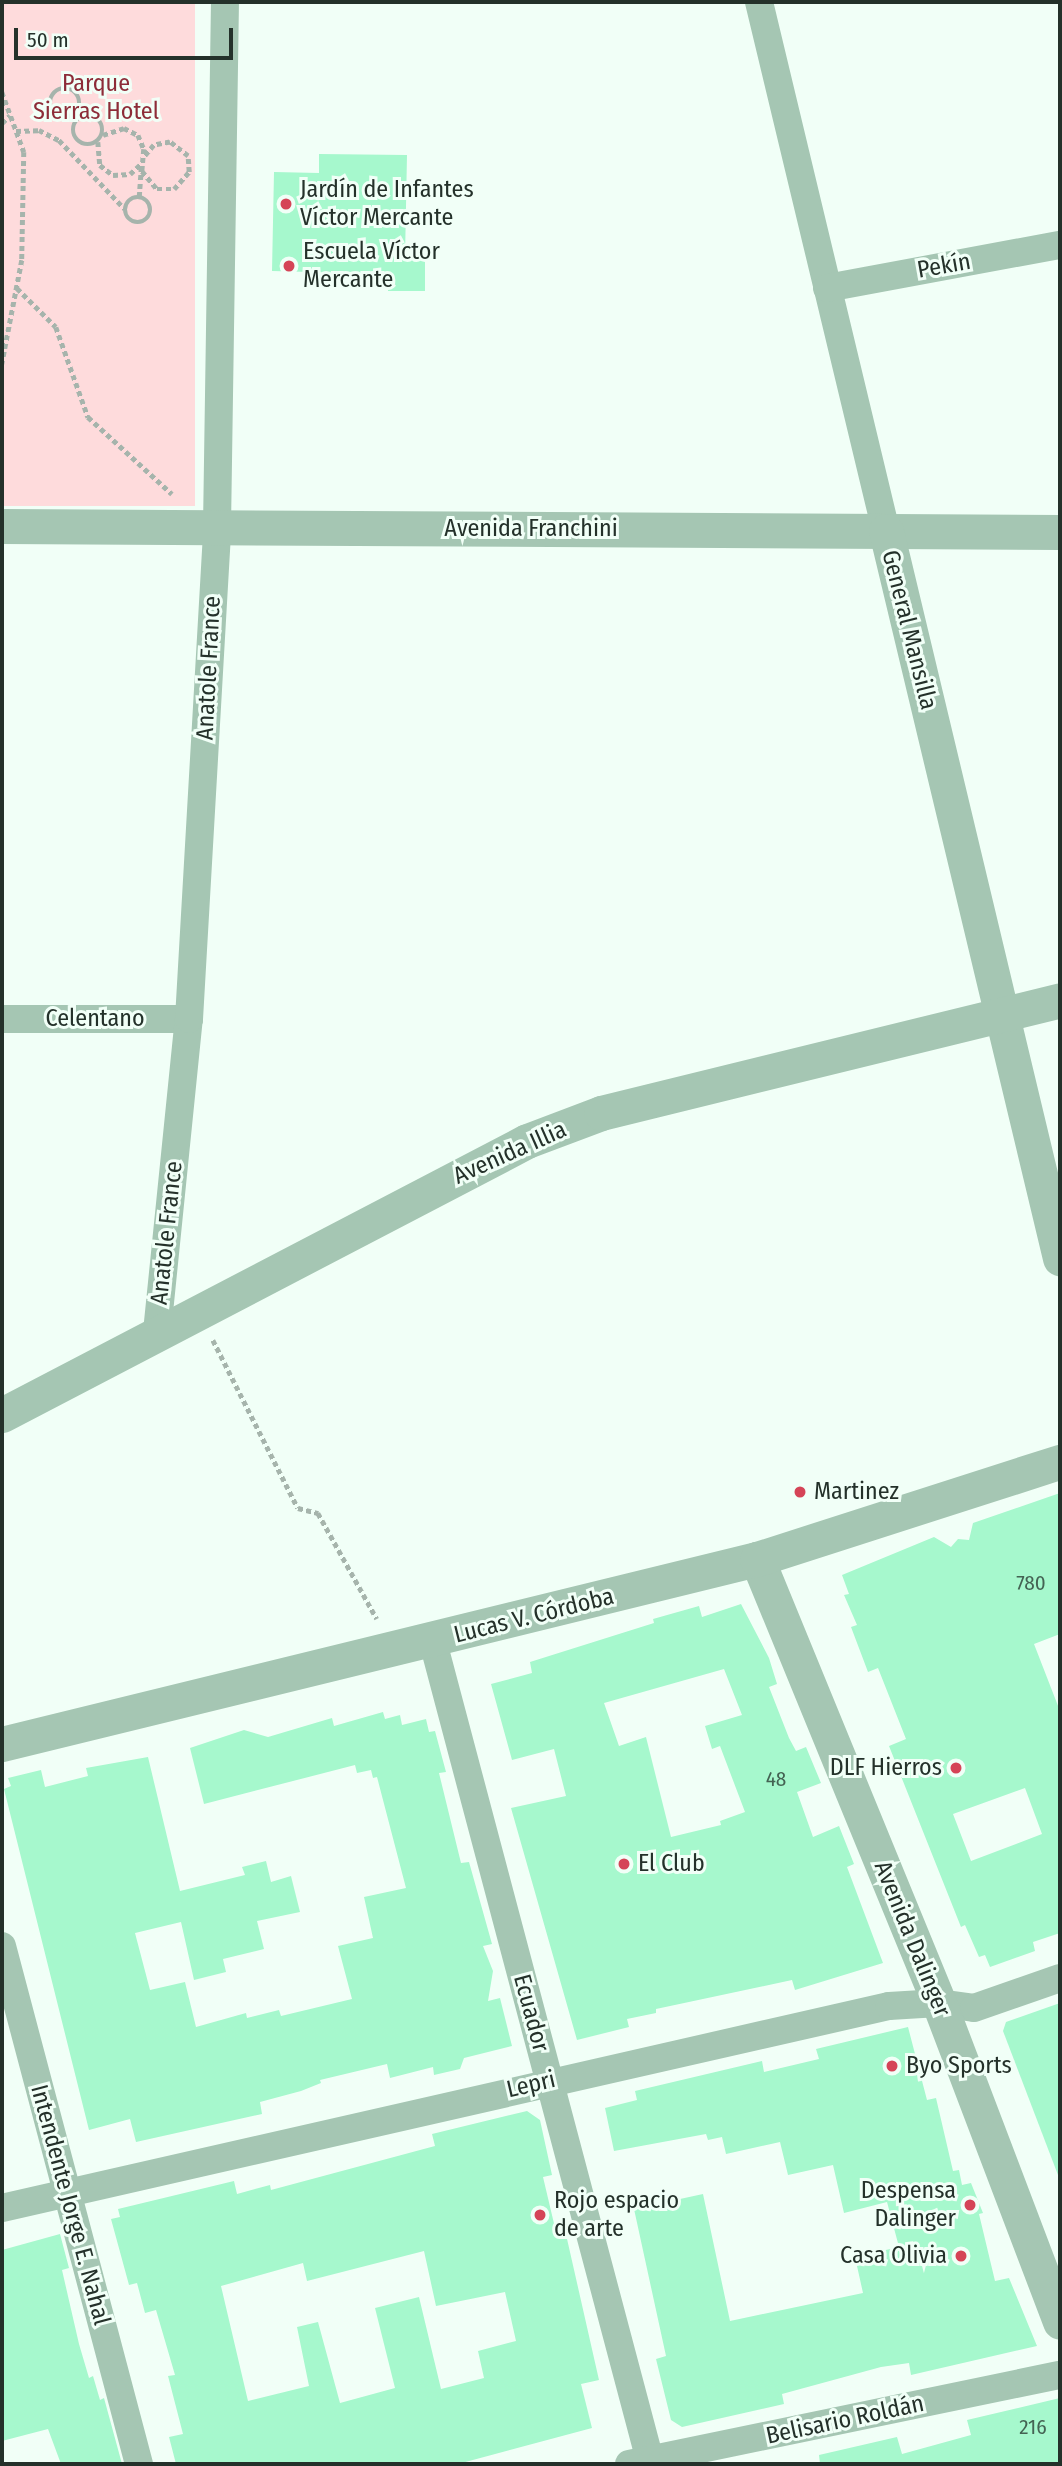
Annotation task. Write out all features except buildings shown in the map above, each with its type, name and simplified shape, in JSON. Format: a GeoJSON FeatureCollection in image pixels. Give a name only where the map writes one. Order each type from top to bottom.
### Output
{"type":"FeatureCollection","features":[{"type":"Feature","properties":{"kind":"street","name":"Anatole France"},"geometry":{"type":"LineString","coordinates":[[157,1332],[189,1019],[217,527],[225,2]]}},
{"type":"Feature","properties":{"kind":"street","name":"General Mansilla"},"geometry":{"type":"LineString","coordinates":[[759,2],[1060,1258]]}},
{"type":"Feature","properties":{"kind":"street","name":"Pekín"},"geometry":{"type":"LineString","coordinates":[[827,288],[1060,245]]}},
{"type":"Feature","properties":{"kind":"street","name":"Avenida Franchini"},"geometry":{"type":"LineString","coordinates":[[2,526],[1060,532]]}},
{"type":"Feature","properties":{"kind":"street","name":"Avenida Illia"},"geometry":{"type":"LineString","coordinates":[[2,1415],[527,1141],[601,1114],[1060,1000]]}},
{"type":"Feature","properties":{"kind":"street","name":"Celentano"},"geometry":{"type":"LineString","coordinates":[[2,1019],[189,1019]]}},
{"type":"Feature","properties":{"kind":"street","name":"Lucas V. Córdoba"},"geometry":{"type":"LineString","coordinates":[[2,1744],[433,1642],[757,1559],[1060,1462]]}},
{"type":"Feature","properties":{"kind":"street","name":"Avenida Dalinger"},"geometry":{"type":"LineString","coordinates":[[757,1559],[939,2003],[1060,2322]]}},
{"type":"Feature","properties":{"kind":"street","name":"Ecuador"},"geometry":{"type":"LineString","coordinates":[[433,1642],[549,2081],[644,2463]]}},
{"type":"Feature","properties":{"kind":"street","name":"Intendente Jorge E. Nahal"},"geometry":{"type":"LineString","coordinates":[[2,1946],[139,2464]]}},
{"type":"Feature","properties":{"kind":"street","name":"Lepri"},"geometry":{"type":"LineString","coordinates":[[2,2208],[549,2081],[889,2006],[939,2003],[974,2008],[1060,1978]]}},
{"type":"Feature","properties":{"kind":"street","name":"Belisario Roldán"},"geometry":{"type":"LineString","coordinates":[[644,2463],[1060,2375]]}},
{"type":"Feature","properties":{"kind":"path"},"geometry":{"type":"LineString","coordinates":[[98,141],[97,158],[113,175],[130,174],[143,160],[154,145],[170,142],[188,156],[189,172],[180,185],[165,190],[145,178],[143,160],[142,141],[131,130],[116,128],[89,145],[76,138],[76,117],[81,103],[77,94],[64,88],[54,92],[53,112],[61,118],[76,117],[97,117],[103,135]]}},
{"type":"Feature","properties":{"kind":"path"},"geometry":{"type":"LineString","coordinates":[[2,92],[24,152],[17,288],[2,364]]}},
{"type":"Feature","properties":{"kind":"path"},"geometry":{"type":"LineString","coordinates":[[2,123],[10,115]]}},
{"type":"Feature","properties":{"kind":"path"},"geometry":{"type":"LineString","coordinates":[[16,131],[39,130],[59,140],[125,209],[134,223],[147,220],[151,208],[139,197]]}},
{"type":"Feature","properties":{"kind":"path"},"geometry":{"type":"LineString","coordinates":[[139,197],[143,160]]}},
{"type":"Feature","properties":{"kind":"path"},"geometry":{"type":"LineString","coordinates":[[125,209],[128,201],[139,197]]}},
{"type":"Feature","properties":{"kind":"path"},"geometry":{"type":"LineString","coordinates":[[17,288],[56,327],[88,417],[173,496]]}},
{"type":"Feature","properties":{"kind":"path"},"geometry":{"type":"LineString","coordinates":[[198,1311],[299,1508],[318,1513],[395,1651]]}},
{"type":"Feature","properties":{"kind":"green space","name":"Parque Sierras Hotel"},"geometry":{"type":"Polygon","coordinates":[[[2,2],[195,2],[195,506],[2,506],[2,2]]]}},
{"type":"Feature","properties":{"kind":"place","name":"Jardín de Infantes Víctor Mercante"},"geometry":{"type":"Point","coordinates":[286,204]}},
{"type":"Feature","properties":{"kind":"place","name":"Escuela Víctor Mercante"},"geometry":{"type":"Point","coordinates":[289,266]}},
{"type":"Feature","properties":{"kind":"place","name":"Martinez"},"geometry":{"type":"Point","coordinates":[800,1492]}},
{"type":"Feature","properties":{"kind":"place","name":"DLF Hierros"},"geometry":{"type":"Point","coordinates":[956,1768]}},
{"type":"Feature","properties":{"kind":"place","name":"El Club"},"geometry":{"type":"Point","coordinates":[624,1864]}},
{"type":"Feature","properties":{"kind":"place","name":"Byo Sports"},"geometry":{"type":"Point","coordinates":[892,2066]}},
{"type":"Feature","properties":{"kind":"place","name":"Despensa Dalinger"},"geometry":{"type":"Point","coordinates":[970,2205]}},
{"type":"Feature","properties":{"kind":"place","name":"Rojo espacio de arte"},"geometry":{"type":"Point","coordinates":[540,2215]}},
{"type":"Feature","properties":{"kind":"place","name":"Casa Olivia"},"geometry":{"type":"Point","coordinates":[961,2256]}}]}
